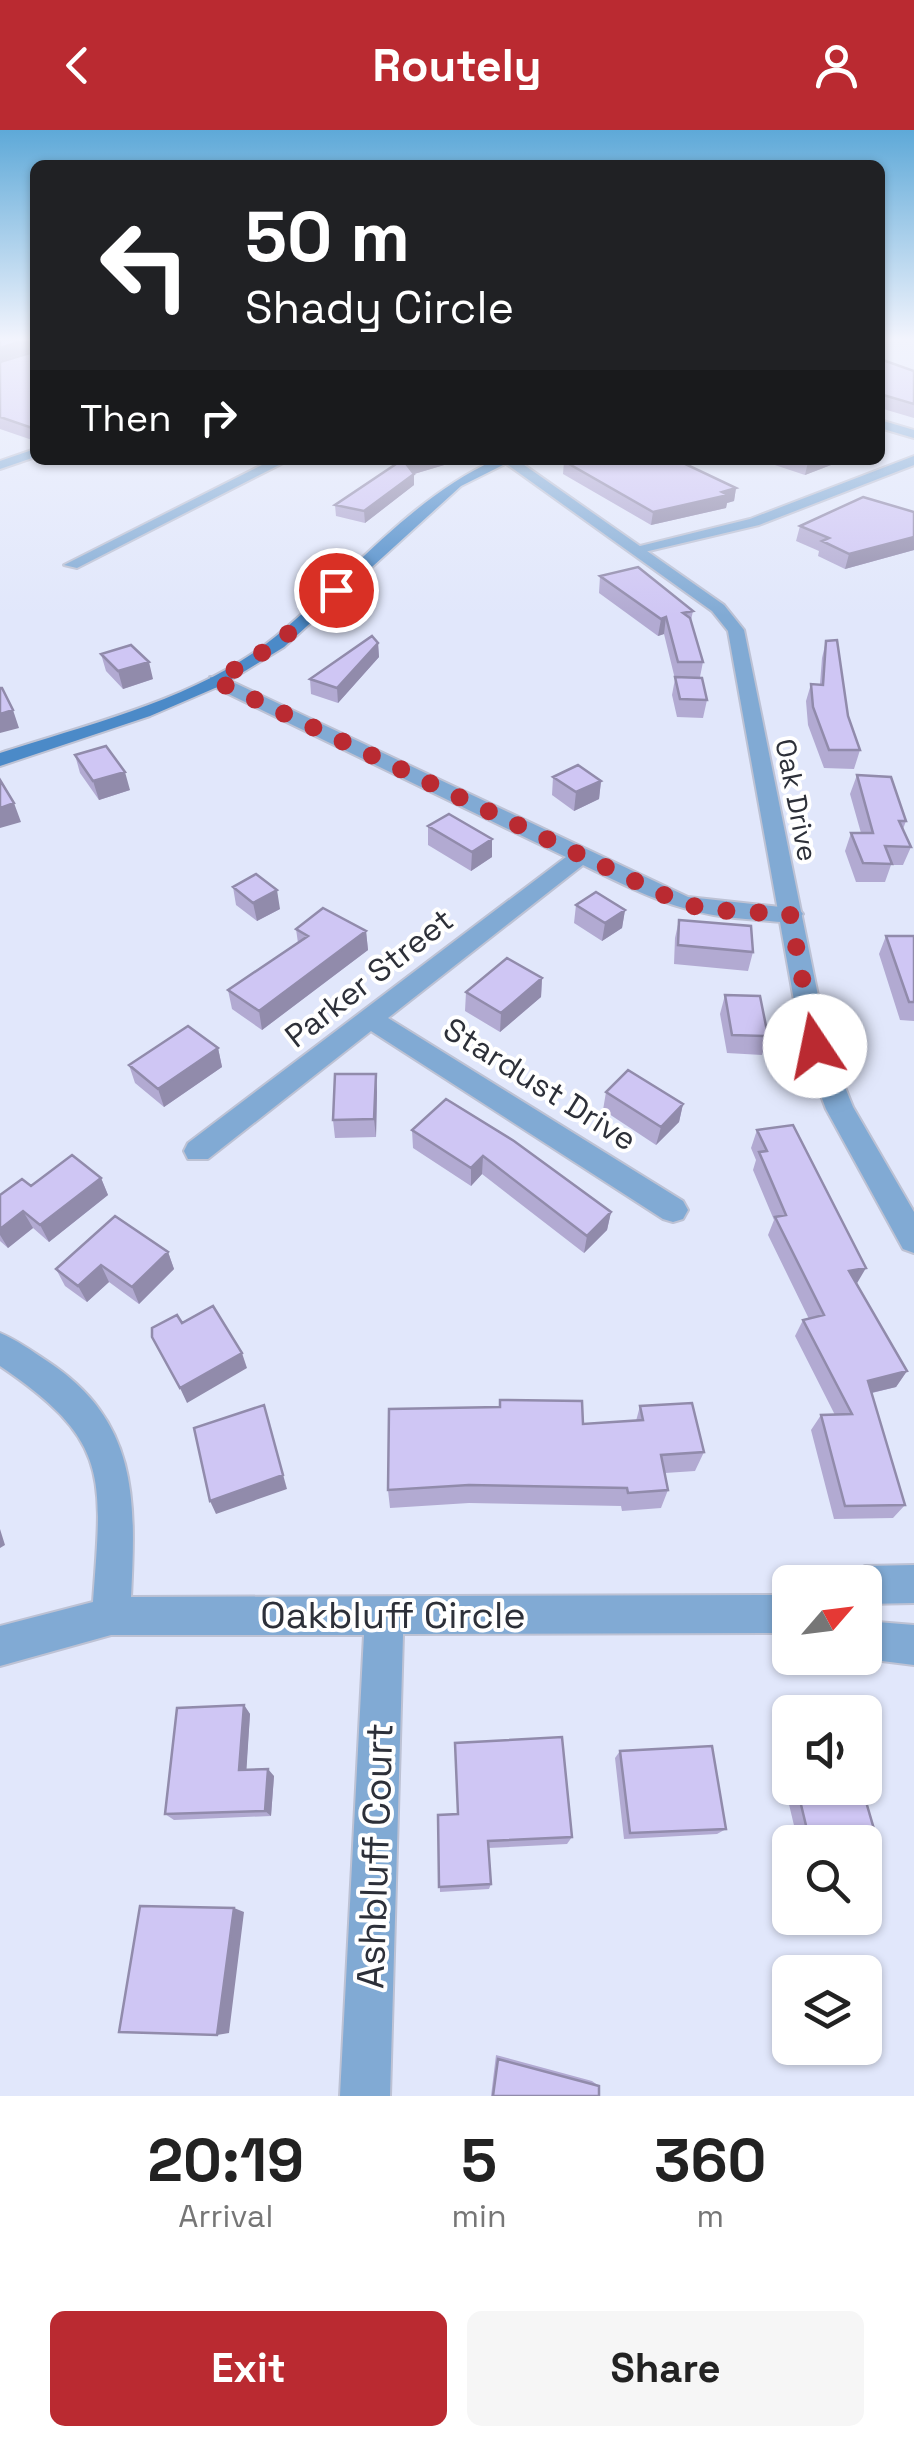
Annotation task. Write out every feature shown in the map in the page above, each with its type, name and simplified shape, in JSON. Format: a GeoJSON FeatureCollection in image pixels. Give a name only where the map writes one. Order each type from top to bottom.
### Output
{"type":"FeatureCollection","features":[{"type":"Feature","properties":{"kind":"main road"},"geometry":{"type":"LineString","coordinates":[[0,760],[143,712],[216,681],[278,643],[456,483],[496,465]]}},
{"type":"Feature","properties":{"kind":"street"},"geometry":{"type":"LineString","coordinates":[[0,465],[30,454]]}},
{"type":"Feature","properties":{"kind":"street"},"geometry":{"type":"LineString","coordinates":[[636,549],[754,522],[914,460]]}},
{"type":"Feature","properties":{"kind":"street"},"geometry":{"type":"LineString","coordinates":[[72,565],[272,465]]}},
{"type":"Feature","properties":{"kind":"street","name":"Oak Drive"},"geometry":{"type":"LineString","coordinates":[[514,465],[718,608],[736,630],[815,1046],[826,1078],[914,1240]]}},
{"type":"Feature","properties":{"kind":"street"},"geometry":{"type":"LineString","coordinates":[[216,681],[580,856],[700,909],[790,914]]}},
{"type":"Feature","properties":{"kind":"street","name":"Parker Street"},"geometry":{"type":"LineString","coordinates":[[198,1152],[580,856]]}},
{"type":"Feature","properties":{"kind":"street","name":"Stardust Drive"},"geometry":{"type":"LineString","coordinates":[[370,1018],[674,1210]]}},
{"type":"Feature","properties":{"kind":"street"},"geometry":{"type":"LineString","coordinates":[[0,1348],[79,1407],[98,1430],[108,1454],[114,1520],[110,1616]]}},
{"type":"Feature","properties":{"kind":"street"},"geometry":{"type":"LineString","coordinates":[[882,1585],[914,1584]]}},
{"type":"Feature","properties":{"kind":"street","name":"Oakbluff Circle"},"geometry":{"type":"LineString","coordinates":[[0,1646],[110,1616],[772,1614]]}},
{"type":"Feature","properties":{"kind":"street","name":"Ashbluff Court"},"geometry":{"type":"LineString","coordinates":[[365,2096],[384,1616]]}},
{"type":"Feature","properties":{"kind":"street"},"geometry":{"type":"LineString","coordinates":[[882,1642],[914,1645]]}},
{"type":"Feature","properties":{"kind":"building"},"geometry":{"type":"Polygon","coordinates":[[[395,465],[407,465],[414,474],[364,511],[335,505],[395,465]]]}},
{"type":"Feature","properties":{"kind":"building"},"geometry":{"type":"Polygon","coordinates":[[[571,465],[688,465],[736,488],[722,492],[728,495],[653,512],[571,465]]]}},
{"type":"Feature","properties":{"kind":"building"},"geometry":{"type":"Polygon","coordinates":[[[863,497],[914,512],[914,537],[849,554],[822,541],[829,538],[800,526],[863,497]]]}},
{"type":"Feature","properties":{"kind":"building"},"geometry":{"type":"Polygon","coordinates":[[[638,567],[693,611],[683,613],[690,618],[703,662],[678,662],[666,617],[661,619],[600,576],[638,567]]]}},
{"type":"Feature","properties":{"kind":"building"},"geometry":{"type":"Polygon","coordinates":[[[372,636],[378,643],[337,688],[310,679],[372,636]]]}},
{"type":"Feature","properties":{"kind":"building"},"geometry":{"type":"Polygon","coordinates":[[[837,640],[848,716],[860,750],[829,750],[813,707],[811,684],[823,685],[826,641],[837,640]]]}},
{"type":"Feature","properties":{"kind":"building"},"geometry":{"type":"Polygon","coordinates":[[[131,645],[149,662],[118,671],[101,654],[131,645]]]}},
{"type":"Feature","properties":{"kind":"building"},"geometry":{"type":"Polygon","coordinates":[[[675,677],[702,678],[707,700],[680,699],[675,677]]]}},
{"type":"Feature","properties":{"kind":"building"},"geometry":{"type":"Polygon","coordinates":[[[0,688],[13,710],[0,714],[0,688]]]}},
{"type":"Feature","properties":{"kind":"building"},"geometry":{"type":"Polygon","coordinates":[[[106,746],[125,772],[93,781],[75,755],[106,746]]]}},
{"type":"Feature","properties":{"kind":"building"},"geometry":{"type":"Polygon","coordinates":[[[578,765],[601,781],[576,792],[553,777],[578,765]]]}},
{"type":"Feature","properties":{"kind":"building"},"geometry":{"type":"Polygon","coordinates":[[[857,775],[891,777],[906,821],[899,821],[911,847],[885,846],[892,864],[863,863],[851,833],[873,833],[857,775]]]}},
{"type":"Feature","properties":{"kind":"building"},"geometry":{"type":"Polygon","coordinates":[[[0,780],[14,803],[0,808],[0,780]]]}},
{"type":"Feature","properties":{"kind":"building"},"geometry":{"type":"Polygon","coordinates":[[[449,814],[492,839],[472,852],[428,826],[449,814]]]}},
{"type":"Feature","properties":{"kind":"building"},"geometry":{"type":"Polygon","coordinates":[[[256,874],[277,890],[253,903],[233,887],[256,874]]]}},
{"type":"Feature","properties":{"kind":"building"},"geometry":{"type":"Polygon","coordinates":[[[596,892],[625,910],[605,923],[576,905],[596,892]]]}},
{"type":"Feature","properties":{"kind":"building"},"geometry":{"type":"Polygon","coordinates":[[[323,908],[366,931],[259,1011],[228,990],[308,936],[296,929],[323,908]]]}},
{"type":"Feature","properties":{"kind":"building"},"geometry":{"type":"Polygon","coordinates":[[[679,920],[751,926],[753,952],[678,945],[679,920]]]}},
{"type":"Feature","properties":{"kind":"building"},"geometry":{"type":"Polygon","coordinates":[[[886,936],[914,936],[914,1002],[909,1002],[886,936]]]}},
{"type":"Feature","properties":{"kind":"building"},"geometry":{"type":"Polygon","coordinates":[[[507,958],[542,978],[501,1013],[466,992],[507,958]]]}},
{"type":"Feature","properties":{"kind":"building"},"geometry":{"type":"Polygon","coordinates":[[[725,995],[760,996],[768,1036],[732,1035],[725,995]]]}},
{"type":"Feature","properties":{"kind":"building"},"geometry":{"type":"Polygon","coordinates":[[[188,1026],[218,1048],[158,1089],[129,1065],[188,1026]]]}},
{"type":"Feature","properties":{"kind":"building"},"geometry":{"type":"Polygon","coordinates":[[[628,1070],[683,1104],[661,1127],[606,1092],[628,1070]]]}},
{"type":"Feature","properties":{"kind":"building"},"geometry":{"type":"Polygon","coordinates":[[[335,1074],[376,1074],[374,1119],[333,1120],[335,1074]]]}},
{"type":"Feature","properties":{"kind":"building"},"geometry":{"type":"Polygon","coordinates":[[[446,1099],[514,1141],[611,1212],[587,1236],[483,1156],[471,1168],[412,1130],[446,1099]]]}},
{"type":"Feature","properties":{"kind":"building"},"geometry":{"type":"Polygon","coordinates":[[[793,1125],[866,1268],[849,1271],[907,1371],[868,1381],[905,1505],[845,1506],[821,1415],[852,1414],[803,1320],[824,1315],[775,1217],[786,1215],[759,1152],[767,1151],[757,1130],[793,1125]]]}},
{"type":"Feature","properties":{"kind":"building"},"geometry":{"type":"Polygon","coordinates":[[[72,1155],[101,1178],[40,1225],[23,1211],[0,1229],[0,1195],[22,1179],[31,1186],[72,1155]]]}},
{"type":"Feature","properties":{"kind":"building"},"geometry":{"type":"Polygon","coordinates":[[[115,1216],[168,1252],[132,1287],[101,1265],[78,1286],[56,1269],[115,1216]]]}},
{"type":"Feature","properties":{"kind":"building"},"geometry":{"type":"Polygon","coordinates":[[[213,1306],[242,1353],[180,1388],[152,1337],[152,1328],[177,1315],[182,1323],[213,1306]]]}},
{"type":"Feature","properties":{"kind":"building"},"geometry":{"type":"Polygon","coordinates":[[[500,1400],[582,1401],[583,1424],[643,1420],[640,1406],[692,1403],[704,1452],[661,1455],[668,1490],[628,1493],[627,1488],[469,1485],[388,1490],[389,1409],[500,1407],[500,1400]]]}},
{"type":"Feature","properties":{"kind":"building"},"geometry":{"type":"Polygon","coordinates":[[[264,1405],[283,1475],[210,1501],[194,1428],[264,1405]]]}},
{"type":"Feature","properties":{"kind":"building"},"geometry":{"type":"Polygon","coordinates":[[[244,1705],[239,1770],[268,1769],[265,1811],[165,1814],[177,1708],[244,1705]]]}},
{"type":"Feature","properties":{"kind":"building"},"geometry":{"type":"Polygon","coordinates":[[[562,1737],[572,1837],[488,1841],[491,1884],[439,1887],[438,1815],[458,1814],[455,1743],[562,1737]]]}},
{"type":"Feature","properties":{"kind":"building"},"geometry":{"type":"Polygon","coordinates":[[[712,1746],[726,1829],[630,1833],[620,1751],[712,1746]]]}},
{"type":"Feature","properties":{"kind":"building"},"geometry":{"type":"Polygon","coordinates":[[[801,1805],[867,1805],[873,1825],[806,1825],[801,1805]]]}},
{"type":"Feature","properties":{"kind":"building"},"geometry":{"type":"Polygon","coordinates":[[[140,1906],[234,1908],[217,2035],[119,2032],[140,1906]]]}},
{"type":"Feature","properties":{"kind":"building"},"geometry":{"type":"Polygon","coordinates":[[[498,2059],[599,2086],[599,2096],[493,2096],[498,2059]]]}},
{"type":"Feature","properties":{"kind":"route"},"geometry":{"type":"LineString","coordinates":[[336,590],[278,643],[216,681],[681,903],[700,909],[790,914],[815,1046]]}}]}
